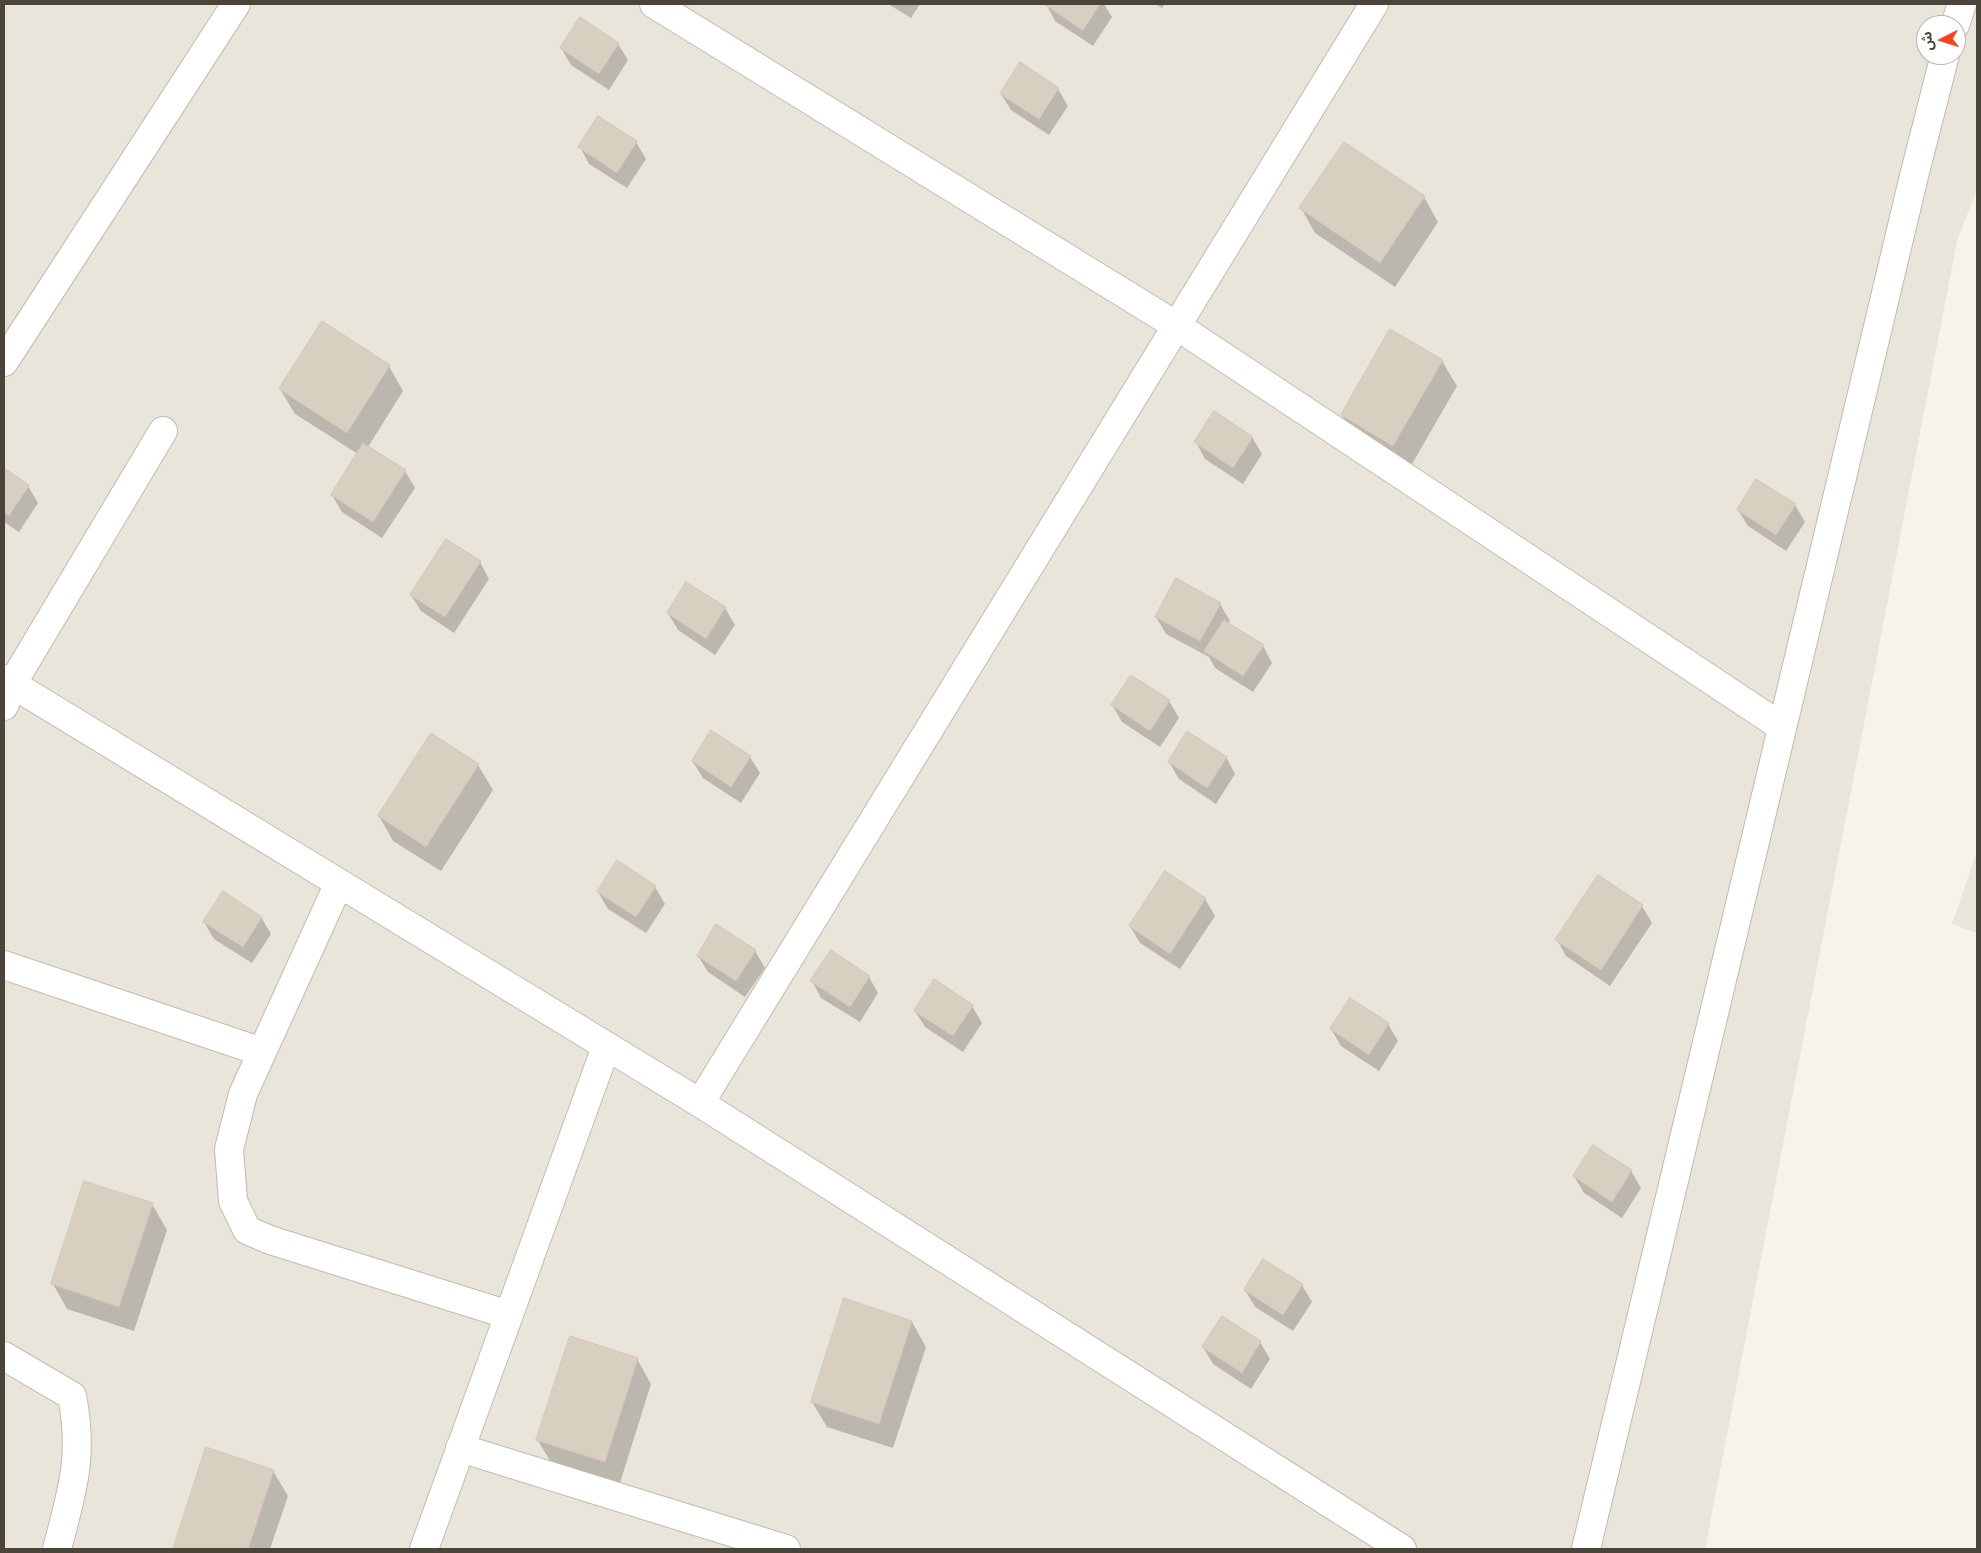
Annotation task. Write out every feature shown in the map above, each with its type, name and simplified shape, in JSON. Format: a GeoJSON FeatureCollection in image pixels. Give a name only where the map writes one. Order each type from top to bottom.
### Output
{"type":"FeatureCollection","features":[{"type":"Feature","properties":{"kind":"street"},"geometry":{"type":"LineString","coordinates":[[4,362],[236,4]]}},
{"type":"Feature","properties":{"kind":"street"},"geometry":{"type":"LineString","coordinates":[[654,4],[1177,326],[1782,727]]}},
{"type":"Feature","properties":{"kind":"street"},"geometry":{"type":"LineString","coordinates":[[700,1104],[1374,4]]}},
{"type":"Feature","properties":{"kind":"street"},"geometry":{"type":"LineString","coordinates":[[1586,1549],[1943,65]]}},
{"type":"Feature","properties":{"kind":"street"},"geometry":{"type":"LineString","coordinates":[[163,431],[6,690],[339,883],[700,1104],[1402,1549]]}},
{"type":"Feature","properties":{"kind":"street"},"geometry":{"type":"LineString","coordinates":[[339,883],[243,1094],[229,1149],[233,1201],[247,1230],[270,1240],[509,1315]]}},
{"type":"Feature","properties":{"kind":"street"},"geometry":{"type":"LineString","coordinates":[[4,965],[262,1052]]}},
{"type":"Feature","properties":{"kind":"street"},"geometry":{"type":"LineString","coordinates":[[424,1549],[606,1047]]}},
{"type":"Feature","properties":{"kind":"street"},"geometry":{"type":"LineString","coordinates":[[4,1356],[72,1396],[77,1422],[78,1452],[74,1484],[57,1549]]}},
{"type":"Feature","properties":{"kind":"street"},"geometry":{"type":"LineString","coordinates":[[460,1448],[786,1549]]}},
{"type":"Feature","properties":{"kind":"shaded area"},"geometry":{"type":"Polygon","coordinates":[[[4,4],[1977,4],[1977,189],[1957,241],[1705,1549],[4,1549],[4,4]]]}},
{"type":"Feature","properties":{"kind":"shaded area"},"geometry":{"type":"Polygon","coordinates":[[[1977,851],[1977,933],[1952,924],[1977,851]]]}},
{"type":"Feature","properties":{"kind":"building"},"geometry":{"type":"Polygon","coordinates":[[[1044,4],[1100,4],[1083,30],[1044,4]]]}},
{"type":"Feature","properties":{"kind":"building"},"geometry":{"type":"Polygon","coordinates":[[[580,17],[619,43],[599,74],[560,48],[580,17]]]}},
{"type":"Feature","properties":{"kind":"building"},"geometry":{"type":"Polygon","coordinates":[[[1020,62],[1059,88],[1039,119],[1000,94],[1020,62]]]}},
{"type":"Feature","properties":{"kind":"building"},"geometry":{"type":"Polygon","coordinates":[[[598,116],[637,141],[617,173],[578,147],[598,116]]]}},
{"type":"Feature","properties":{"kind":"building"},"geometry":{"type":"Polygon","coordinates":[[[1344,142],[1425,196],[1380,263],[1299,208],[1344,142]]]}},
{"type":"Feature","properties":{"kind":"building"},"geometry":{"type":"Polygon","coordinates":[[[322,321],[390,365],[347,433],[279,389],[322,321]]]}},
{"type":"Feature","properties":{"kind":"building"},"geometry":{"type":"Polygon","coordinates":[[[1390,329],[1443,360],[1393,446],[1341,415],[1390,329]]]}},
{"type":"Feature","properties":{"kind":"building"},"geometry":{"type":"Polygon","coordinates":[[[1214,411],[1253,437],[1233,468],[1194,442],[1214,411]]]}},
{"type":"Feature","properties":{"kind":"building"},"geometry":{"type":"Polygon","coordinates":[[[363,443],[406,470],[373,522],[331,495],[363,443]]]}},
{"type":"Feature","properties":{"kind":"building"},"geometry":{"type":"Polygon","coordinates":[[[4,468],[29,485],[9,516],[4,512],[4,468]]]}},
{"type":"Feature","properties":{"kind":"building"},"geometry":{"type":"Polygon","coordinates":[[[1756,479],[1796,504],[1776,535],[1737,510],[1756,479]]]}},
{"type":"Feature","properties":{"kind":"building"},"geometry":{"type":"Polygon","coordinates":[[[446,539],[481,561],[445,617],[410,595],[446,539]]]}},
{"type":"Feature","properties":{"kind":"building"},"geometry":{"type":"Polygon","coordinates":[[[1176,578],[1221,603],[1200,641],[1155,617],[1176,578]]]}},
{"type":"Feature","properties":{"kind":"building"},"geometry":{"type":"Polygon","coordinates":[[[686,582],[726,607],[706,639],[667,613],[686,582]]]}},
{"type":"Feature","properties":{"kind":"building"},"geometry":{"type":"Polygon","coordinates":[[[1224,620],[1264,645],[1243,676],[1204,651],[1224,620]]]}},
{"type":"Feature","properties":{"kind":"building"},"geometry":{"type":"Polygon","coordinates":[[[1131,675],[1170,700],[1150,731],[1111,705],[1131,675]]]}},
{"type":"Feature","properties":{"kind":"building"},"geometry":{"type":"Polygon","coordinates":[[[711,730],[751,756],[731,787],[692,761],[711,730]]]}},
{"type":"Feature","properties":{"kind":"building"},"geometry":{"type":"Polygon","coordinates":[[[1187,731],[1227,757],[1207,788],[1168,762],[1187,731]]]}},
{"type":"Feature","properties":{"kind":"building"},"geometry":{"type":"Polygon","coordinates":[[[431,733],[479,764],[426,847],[378,816],[431,733]]]}},
{"type":"Feature","properties":{"kind":"building"},"geometry":{"type":"Polygon","coordinates":[[[617,860],[656,886],[636,917],[597,892],[617,860]]]}},
{"type":"Feature","properties":{"kind":"building"},"geometry":{"type":"Polygon","coordinates":[[[1165,871],[1206,898],[1170,954],[1129,926],[1165,871]]]}},
{"type":"Feature","properties":{"kind":"building"},"geometry":{"type":"Polygon","coordinates":[[[1598,875],[1643,905],[1601,970],[1555,940],[1598,875]]]}},
{"type":"Feature","properties":{"kind":"building"},"geometry":{"type":"Polygon","coordinates":[[[223,891],[262,917],[243,947],[203,922],[223,891]]]}},
{"type":"Feature","properties":{"kind":"building"},"geometry":{"type":"Polygon","coordinates":[[[716,924],[756,950],[736,981],[697,956],[716,924]]]}},
{"type":"Feature","properties":{"kind":"building"},"geometry":{"type":"Polygon","coordinates":[[[831,950],[870,976],[850,1007],[810,981],[831,950]]]}},
{"type":"Feature","properties":{"kind":"building"},"geometry":{"type":"Polygon","coordinates":[[[934,979],[973,1005],[953,1036],[914,1011],[934,979]]]}},
{"type":"Feature","properties":{"kind":"building"},"geometry":{"type":"Polygon","coordinates":[[[1350,998],[1389,1023],[1369,1055],[1330,1029],[1350,998]]]}},
{"type":"Feature","properties":{"kind":"building"},"geometry":{"type":"Polygon","coordinates":[[[1593,1145],[1632,1170],[1612,1202],[1573,1176],[1593,1145]]]}},
{"type":"Feature","properties":{"kind":"building"},"geometry":{"type":"Polygon","coordinates":[[[84,1181],[153,1203],[119,1307],[51,1284],[84,1181]]]}},
{"type":"Feature","properties":{"kind":"building"},"geometry":{"type":"Polygon","coordinates":[[[1263,1259],[1303,1284],[1283,1315],[1244,1290],[1263,1259]]]}},
{"type":"Feature","properties":{"kind":"building"},"geometry":{"type":"Polygon","coordinates":[[[844,1298],[912,1321],[879,1424],[811,1402],[844,1298]]]}},
{"type":"Feature","properties":{"kind":"building"},"geometry":{"type":"Polygon","coordinates":[[[1222,1316],[1261,1341],[1242,1373],[1202,1347],[1222,1316]]]}},
{"type":"Feature","properties":{"kind":"building"},"geometry":{"type":"Polygon","coordinates":[[[570,1336],[638,1358],[605,1462],[536,1440],[570,1336]]]}},
{"type":"Feature","properties":{"kind":"building"},"geometry":{"type":"Polygon","coordinates":[[[206,1447],[274,1470],[248,1549],[173,1549],[206,1447]]]}}]}
